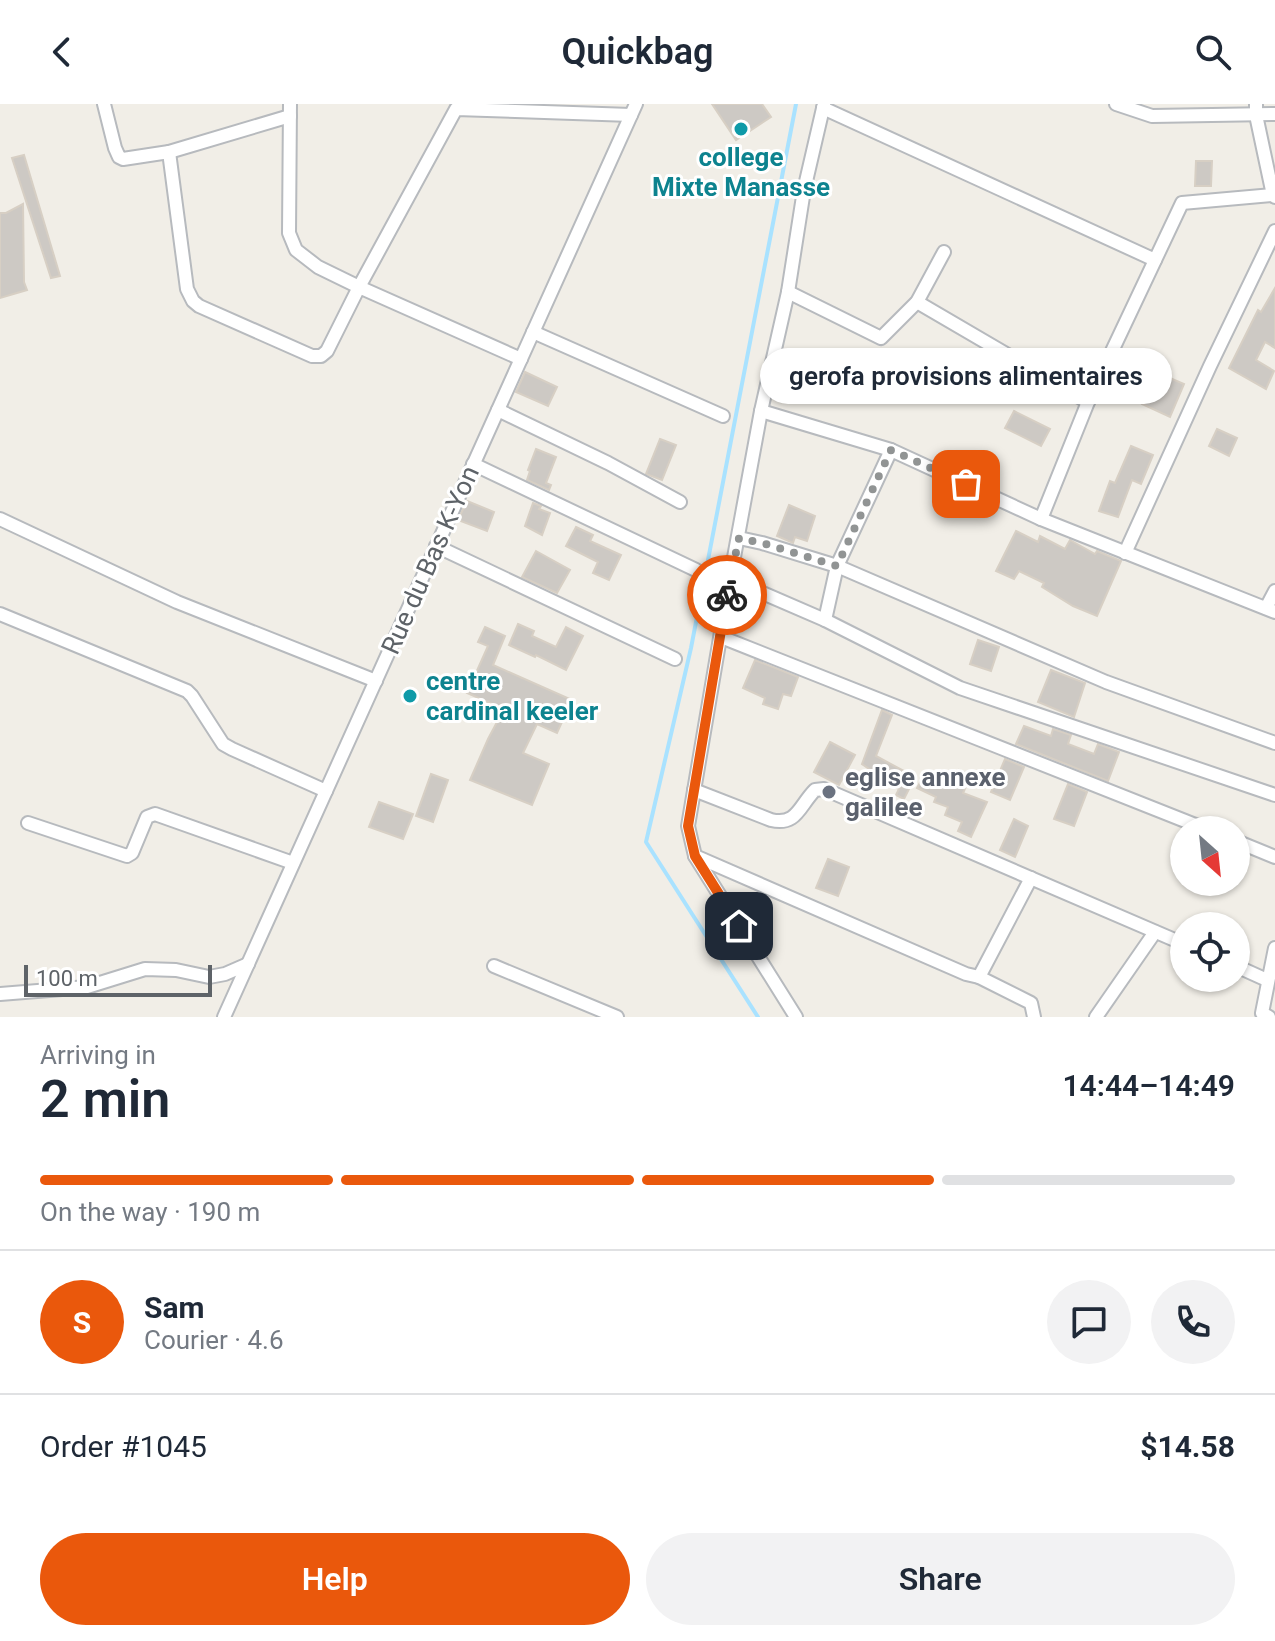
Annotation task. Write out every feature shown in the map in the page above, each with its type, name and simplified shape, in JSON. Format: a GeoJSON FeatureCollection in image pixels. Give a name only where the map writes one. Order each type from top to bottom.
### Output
{"type":"FeatureCollection","features":[{"type":"Feature","properties":{"kind":"street"},"geometry":{"type":"LineString","coordinates":[[104,104],[115,148],[123,159],[169,152],[290,110],[289,233],[296,250],[318,267],[359,287],[521,359]]}},
{"type":"Feature","properties":{"kind":"street"},"geometry":{"type":"LineString","coordinates":[[1116,104],[1152,116],[1256,110],[1275,114]]}},
{"type":"Feature","properties":{"kind":"street"},"geometry":{"type":"LineString","coordinates":[[796,1017],[695,856],[688,826],[761,411],[788,292],[804,190],[823,106],[1155,260]]}},
{"type":"Feature","properties":{"kind":"street"},"geometry":{"type":"LineString","coordinates":[[169,152],[187,289],[193,301],[312,356],[321,356],[327,351],[456,109],[633,109]]}},
{"type":"Feature","properties":{"kind":"street","name":"Rue du Bas K-Yon"},"geometry":{"type":"LineString","coordinates":[[224,1017],[633,109]]}},
{"type":"Feature","properties":{"kind":"street"},"geometry":{"type":"LineString","coordinates":[[1041,519],[1088,402],[1182,203],[1274,196],[1256,110]]}},
{"type":"Feature","properties":{"kind":"street"},"geometry":{"type":"LineString","coordinates":[[1125,553],[1275,231]]}},
{"type":"Feature","properties":{"kind":"street"},"geometry":{"type":"LineString","coordinates":[[788,292],[881,338],[917,302],[944,252]]}},
{"type":"Feature","properties":{"kind":"street"},"geometry":{"type":"LineString","coordinates":[[917,302],[1088,402]]}},
{"type":"Feature","properties":{"kind":"street"},"geometry":{"type":"LineString","coordinates":[[533,332],[723,416]]}},
{"type":"Feature","properties":{"kind":"street"},"geometry":{"type":"LineString","coordinates":[[498,410],[680,502]]}},
{"type":"Feature","properties":{"kind":"street"},"geometry":{"type":"LineString","coordinates":[[761,411],[891,450],[1041,519],[1271,610],[1275,591]]}},
{"type":"Feature","properties":{"kind":"street"},"geometry":{"type":"LineString","coordinates":[[825,620],[837,566],[891,450]]}},
{"type":"Feature","properties":{"kind":"street"},"geometry":{"type":"LineString","coordinates":[[473,464],[696,570]]}},
{"type":"Feature","properties":{"kind":"street"},"geometry":{"type":"LineString","coordinates":[[0,519],[177,602],[376,681]]}},
{"type":"Feature","properties":{"kind":"street"},"geometry":{"type":"LineString","coordinates":[[739,538],[837,566],[1106,682],[1275,743]]}},
{"type":"Feature","properties":{"kind":"street"},"geometry":{"type":"LineString","coordinates":[[436,546],[675,659]]}},
{"type":"Feature","properties":{"kind":"street"},"geometry":{"type":"LineString","coordinates":[[730,579],[825,620],[960,688],[1275,795]]}},
{"type":"Feature","properties":{"kind":"street"},"geometry":{"type":"LineString","coordinates":[[0,614],[187,691],[223,744],[326,791]]}},
{"type":"Feature","properties":{"kind":"street"},"geometry":{"type":"LineString","coordinates":[[721,637],[1173,816]]}},
{"type":"Feature","properties":{"kind":"street"},"geometry":{"type":"LineString","coordinates":[[694,790],[783,823],[792,819],[815,790],[824,789],[1170,938]]}},
{"type":"Feature","properties":{"kind":"street"},"geometry":{"type":"LineString","coordinates":[[28,823],[127,856],[132,853],[147,817],[155,814],[293,863]]}},
{"type":"Feature","properties":{"kind":"street"},"geometry":{"type":"LineString","coordinates":[[1250,847],[1275,857]]}},
{"type":"Feature","properties":{"kind":"street"},"geometry":{"type":"LineString","coordinates":[[695,856],[979,977],[1031,1003],[1034,1017]]}},
{"type":"Feature","properties":{"kind":"street"},"geometry":{"type":"LineString","coordinates":[[979,977],[1031,878]]}},
{"type":"Feature","properties":{"kind":"street"},"geometry":{"type":"LineString","coordinates":[[1096,1017],[1155,932]]}},
{"type":"Feature","properties":{"kind":"street"},"geometry":{"type":"LineString","coordinates":[[1263,1016],[1275,948]]}},
{"type":"Feature","properties":{"kind":"street"},"geometry":{"type":"LineString","coordinates":[[0,994],[87,987],[145,969],[176,970],[209,977],[248,964]]}},
{"type":"Feature","properties":{"kind":"street"},"geometry":{"type":"LineString","coordinates":[[494,966],[617,1017]]}},
{"type":"Feature","properties":{"kind":"street"},"geometry":{"type":"LineString","coordinates":[[1250,972],[1267,980]]}},
{"type":"Feature","properties":{"kind":"building","name":"college Mixte Manasse"},"geometry":{"type":"Polygon","coordinates":[[[712,104],[762,104],[771,117],[736,140],[712,104]]]}},
{"type":"Feature","properties":{"kind":"building"},"geometry":{"type":"Polygon","coordinates":[[[24,155],[60,276],[51,278],[12,158],[24,155]]]}},
{"type":"Feature","properties":{"kind":"building"},"geometry":{"type":"Polygon","coordinates":[[[1196,161],[1212,161],[1211,186],[1195,186],[1196,161]]]}},
{"type":"Feature","properties":{"kind":"building"},"geometry":{"type":"Polygon","coordinates":[[[23,204],[24,282],[27,290],[0,298],[0,213],[23,204]]]}},
{"type":"Feature","properties":{"kind":"building"},"geometry":{"type":"Polygon","coordinates":[[[1275,288],[1275,348],[1265,342],[1256,360],[1274,371],[1266,389],[1229,368],[1258,310],[1261,312],[1275,288]]]}},
{"type":"Feature","properties":{"kind":"building"},"geometry":{"type":"Polygon","coordinates":[[[525,372],[557,387],[548,406],[516,392],[525,372]]]}},
{"type":"Feature","properties":{"kind":"building"},"geometry":{"type":"Polygon","coordinates":[[[1156,372],[1184,384],[1170,417],[1142,404],[1156,372]]]}},
{"type":"Feature","properties":{"kind":"building"},"geometry":{"type":"Polygon","coordinates":[[[1014,411],[1050,429],[1041,446],[1005,428],[1014,411]]]}},
{"type":"Feature","properties":{"kind":"building"},"geometry":{"type":"Polygon","coordinates":[[[1217,429],[1237,438],[1229,456],[1209,446],[1217,429]]]}},
{"type":"Feature","properties":{"kind":"building"},"geometry":{"type":"Polygon","coordinates":[[[660,439],[676,445],[662,480],[646,474],[660,439]]]}},
{"type":"Feature","properties":{"kind":"building"},"geometry":{"type":"Polygon","coordinates":[[[1131,446],[1153,455],[1141,484],[1132,480],[1118,517],[1099,511],[1110,481],[1115,483],[1131,446]]]}},
{"type":"Feature","properties":{"kind":"building"},"geometry":{"type":"Polygon","coordinates":[[[536,449],[556,457],[546,483],[551,485],[549,490],[527,480],[536,449]]]}},
{"type":"Feature","properties":{"kind":"building"},"geometry":{"type":"Polygon","coordinates":[[[467,501],[494,512],[487,531],[458,520],[467,501]]]}},
{"type":"Feature","properties":{"kind":"building"},"geometry":{"type":"Polygon","coordinates":[[[533,503],[550,513],[542,535],[525,526],[533,503]]]}},
{"type":"Feature","properties":{"kind":"building"},"geometry":{"type":"Polygon","coordinates":[[[789,505],[815,516],[807,541],[795,537],[793,543],[777,536],[789,505]]]}},
{"type":"Feature","properties":{"kind":"building"},"geometry":{"type":"Polygon","coordinates":[[[576,527],[593,535],[590,541],[621,555],[609,580],[593,573],[598,562],[566,546],[576,527]]]}},
{"type":"Feature","properties":{"kind":"building"},"geometry":{"type":"Polygon","coordinates":[[[1016,531],[1038,542],[1040,536],[1065,549],[1070,540],[1095,554],[1097,551],[1121,561],[1097,616],[1073,606],[1042,587],[1044,583],[1019,571],[1014,579],[996,571],[1016,531]]]}},
{"type":"Feature","properties":{"kind":"building"},"geometry":{"type":"Polygon","coordinates":[[[536,551],[570,570],[557,593],[522,577],[536,551]]]}},
{"type":"Feature","properties":{"kind":"building"},"geometry":{"type":"Polygon","coordinates":[[[518,624],[534,631],[532,636],[556,647],[566,627],[583,636],[566,670],[509,645],[518,624]]]}},
{"type":"Feature","properties":{"kind":"building"},"geometry":{"type":"Polygon","coordinates":[[[485,627],[505,636],[493,665],[572,700],[557,733],[537,724],[523,753],[549,764],[532,805],[470,780],[504,709],[467,693],[488,646],[478,642],[485,627]]]}},
{"type":"Feature","properties":{"kind":"building"},"geometry":{"type":"Polygon","coordinates":[[[978,640],[999,647],[991,671],[970,664],[978,640]]]}},
{"type":"Feature","properties":{"kind":"building"},"geometry":{"type":"Polygon","coordinates":[[[755,660],[798,677],[791,696],[783,694],[778,709],[763,704],[765,698],[743,688],[755,660]]]}},
{"type":"Feature","properties":{"kind":"building"},"geometry":{"type":"Polygon","coordinates":[[[1051,670],[1085,683],[1074,717],[1038,702],[1051,670]]]}},
{"type":"Feature","properties":{"kind":"building"},"geometry":{"type":"Polygon","coordinates":[[[882,710],[892,715],[876,756],[915,777],[904,799],[896,795],[899,789],[873,776],[875,773],[862,764],[882,710]]]}},
{"type":"Feature","properties":{"kind":"building"},"geometry":{"type":"Polygon","coordinates":[[[1024,726],[1051,736],[1053,729],[1071,735],[1068,744],[1094,754],[1098,744],[1119,752],[1108,781],[1016,744],[1024,726]]]}},
{"type":"Feature","properties":{"kind":"building"},"geometry":{"type":"Polygon","coordinates":[[[830,742],[855,755],[839,785],[814,772],[830,742]]]}},
{"type":"Feature","properties":{"kind":"building"},"geometry":{"type":"Polygon","coordinates":[[[1005,759],[1024,767],[1010,800],[991,792],[1005,759]]]}},
{"type":"Feature","properties":{"kind":"building"},"geometry":{"type":"Polygon","coordinates":[[[959,770],[971,776],[963,793],[987,802],[971,837],[958,831],[962,822],[945,815],[948,807],[934,802],[936,797],[917,788],[924,775],[950,788],[959,770]]]}},
{"type":"Feature","properties":{"kind":"building"},"geometry":{"type":"Polygon","coordinates":[[[431,774],[448,780],[433,822],[416,816],[431,774]]]}},
{"type":"Feature","properties":{"kind":"building"},"geometry":{"type":"Polygon","coordinates":[[[1068,784],[1087,792],[1074,826],[1054,819],[1068,784]]]}},
{"type":"Feature","properties":{"kind":"building"},"geometry":{"type":"Polygon","coordinates":[[[379,802],[413,814],[403,839],[369,827],[379,802]]]}},
{"type":"Feature","properties":{"kind":"building"},"geometry":{"type":"Polygon","coordinates":[[[1014,819],[1028,826],[1015,857],[1000,850],[1014,819]]]}},
{"type":"Feature","properties":{"kind":"building"},"geometry":{"type":"Polygon","coordinates":[[[828,859],[849,867],[838,896],[816,888],[828,859]]]}},
{"type":"Feature","properties":{"kind":"waterway"},"geometry":{"type":"LineString","coordinates":[[758,1017],[646,842],[691,648],[796,104]]}},
{"type":"Feature","properties":{"kind":"way so far"},"geometry":{"type":"LineString","coordinates":[[727,595],[739,538],[837,566],[891,450],[966,484]]}},
{"type":"Feature","properties":{"kind":"place","name":"college Mixte Manasse"},"geometry":{"type":"Point","coordinates":[741,129]}},
{"type":"Feature","properties":{"kind":"place","name":"gerofa provisions alimentaires"},"geometry":{"type":"Point","coordinates":[966,484]}},
{"type":"Feature","properties":{"kind":"place","name":"centre cardinal keeler"},"geometry":{"type":"Point","coordinates":[410,696]}},
{"type":"Feature","properties":{"kind":"place","name":"eglise annexe galilee"},"geometry":{"type":"Point","coordinates":[829,792]}},
{"type":"Feature","properties":{"kind":"route"},"geometry":{"type":"LineString","coordinates":[[727,595],[688,826],[695,856],[739,926]]}}]}
